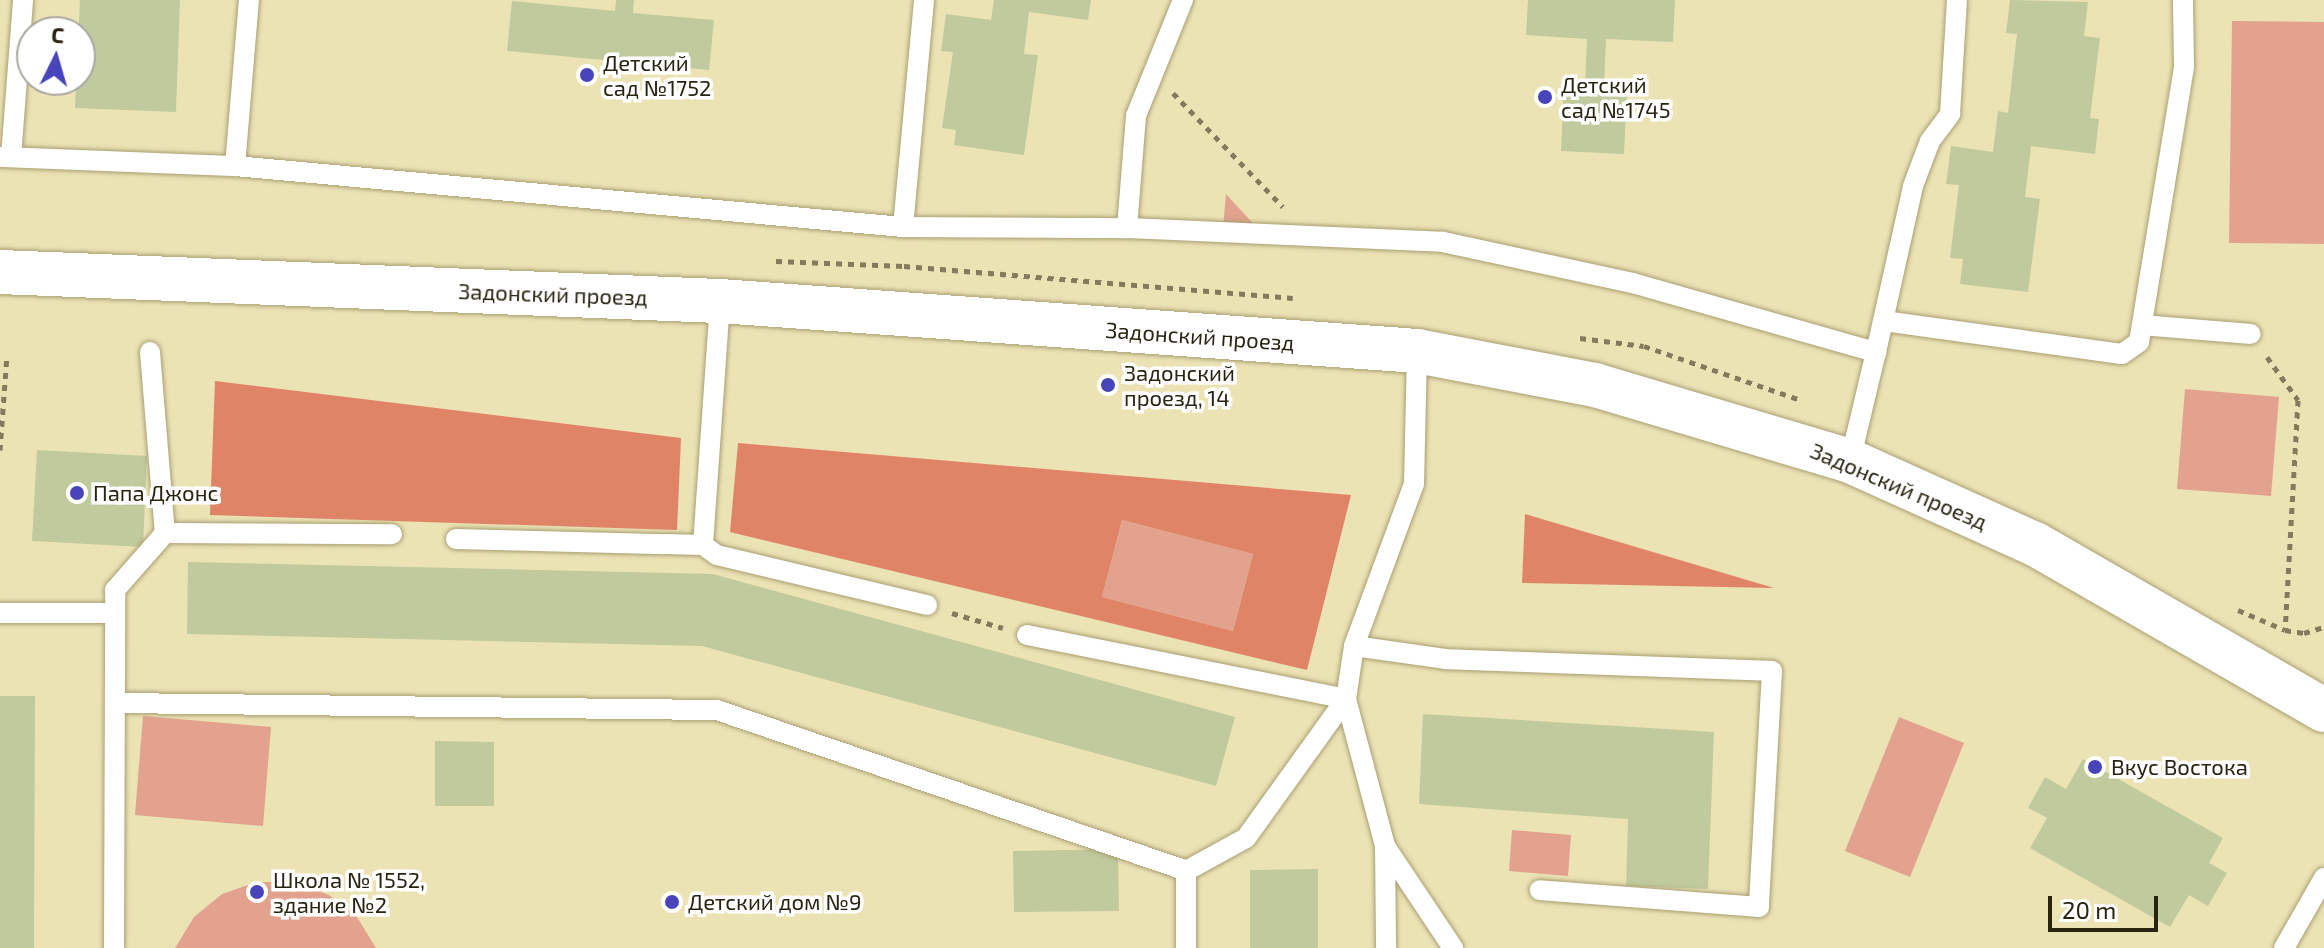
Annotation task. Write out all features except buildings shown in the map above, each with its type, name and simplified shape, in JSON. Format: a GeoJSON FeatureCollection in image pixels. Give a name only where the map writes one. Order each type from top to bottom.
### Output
{"type":"FeatureCollection","features":[{"type":"Feature","properties":{"kind":"street","name":"Задонский проезд"},"geometry":{"type":"LineString","coordinates":[[0,272],[720,301],[1417,351],[1595,385],[1850,461],[2035,544],[2324,710]]}},
{"type":"Feature","properties":{"kind":"lane"},"geometry":{"type":"LineString","coordinates":[[23,0],[6,157],[235,166],[903,227],[1127,228],[1443,242],[1633,283],[1876,352]]}},
{"type":"Feature","properties":{"kind":"lane"},"geometry":{"type":"LineString","coordinates":[[235,166],[249,0]]}},
{"type":"Feature","properties":{"kind":"lane"},"geometry":{"type":"LineString","coordinates":[[903,227],[924,0]]}},
{"type":"Feature","properties":{"kind":"lane"},"geometry":{"type":"LineString","coordinates":[[1127,228],[1136,116],[1183,0]]}},
{"type":"Feature","properties":{"kind":"lane"},"geometry":{"type":"LineString","coordinates":[[1850,461],[1913,186],[1930,141],[1950,114],[1957,0]]}},
{"type":"Feature","properties":{"kind":"lane"},"geometry":{"type":"LineString","coordinates":[[1884,321],[2122,354],[2139,342],[2184,66],[2183,0]]}},
{"type":"Feature","properties":{"kind":"lane"},"geometry":{"type":"LineString","coordinates":[[703,545],[720,301]]}},
{"type":"Feature","properties":{"kind":"lane"},"geometry":{"type":"LineString","coordinates":[[2142,325],[2251,334]]}},
{"type":"Feature","properties":{"kind":"lane"},"geometry":{"type":"LineString","coordinates":[[1386,948],[1385,846],[1346,699],[1354,646],[1414,484],[1417,351]]}},
{"type":"Feature","properties":{"kind":"lane"},"geometry":{"type":"LineString","coordinates":[[114,948],[115,590],[165,533],[150,352]]}},
{"type":"Feature","properties":{"kind":"lane"},"geometry":{"type":"LineString","coordinates":[[165,533],[392,534]]}},
{"type":"Feature","properties":{"kind":"lane"},"geometry":{"type":"LineString","coordinates":[[456,539],[703,545],[717,555],[927,605]]}},
{"type":"Feature","properties":{"kind":"lane"},"geometry":{"type":"LineString","coordinates":[[0,613],[115,613]]}},
{"type":"Feature","properties":{"kind":"lane"},"geometry":{"type":"LineString","coordinates":[[1027,635],[1346,699]]}},
{"type":"Feature","properties":{"kind":"lane"},"geometry":{"type":"LineString","coordinates":[[1354,646],[1445,659],[1772,671],[1759,907],[1540,890]]}},
{"type":"Feature","properties":{"kind":"lane"},"geometry":{"type":"LineString","coordinates":[[115,703],[717,710],[1186,871],[1246,838],[1346,699]]}},
{"type":"Feature","properties":{"kind":"lane"},"geometry":{"type":"LineString","coordinates":[[1385,846],[1453,948]]}},
{"type":"Feature","properties":{"kind":"lane"},"geometry":{"type":"LineString","coordinates":[[1186,871],[1186,948]]}},
{"type":"Feature","properties":{"kind":"lane"},"geometry":{"type":"LineString","coordinates":[[2284,948],[2324,878]]}},
{"type":"Feature","properties":{"kind":"path"},"geometry":{"type":"LineString","coordinates":[[1153,72],[1310,235]]}},
{"type":"Feature","properties":{"kind":"path"},"geometry":{"type":"LineString","coordinates":[[2251,334],[2298,400],[2285,630]]}},
{"type":"Feature","properties":{"kind":"path"},"geometry":{"type":"LineString","coordinates":[[0,450],[7,355]]}},
{"type":"Feature","properties":{"kind":"path"},"geometry":{"type":"LineString","coordinates":[[927,605],[1027,635]]}},
{"type":"Feature","properties":{"kind":"shaded area"},"geometry":{"type":"Polygon","coordinates":[[[2232,21],[2324,22],[2324,244],[2229,243],[2232,21]]]}},
{"type":"Feature","properties":{"kind":"shaded area"},"geometry":{"type":"Polygon","coordinates":[[[1226,194],[1272,244],[1222,239],[1226,194]]]}},
{"type":"Feature","properties":{"kind":"shaded area"},"geometry":{"type":"Polygon","coordinates":[[[215,381],[681,438],[677,530],[210,515],[215,381]]]}},
{"type":"Feature","properties":{"kind":"shaded area"},"geometry":{"type":"Polygon","coordinates":[[[2185,389],[2279,397],[2271,496],[2177,489],[2185,389]]]}},
{"type":"Feature","properties":{"kind":"shaded area"},"geometry":{"type":"Polygon","coordinates":[[[738,443],[1351,495],[1307,670],[730,532],[738,443]],[[1122,520],[1102,597],[1233,631],[1253,554],[1122,520]]]}},
{"type":"Feature","properties":{"kind":"shaded area"},"geometry":{"type":"Polygon","coordinates":[[[1525,514],[1774,588],[1522,583],[1525,514]]]}},
{"type":"Feature","properties":{"kind":"shaded area"},"geometry":{"type":"Polygon","coordinates":[[[1122,520],[1253,554],[1233,631],[1102,597],[1122,520]]]}},
{"type":"Feature","properties":{"kind":"shaded area"},"geometry":{"type":"Polygon","coordinates":[[[143,716],[271,727],[263,826],[135,815],[143,716]]]}},
{"type":"Feature","properties":{"kind":"shaded area"},"geometry":{"type":"Polygon","coordinates":[[[1899,717],[1964,743],[1910,877],[1845,851],[1899,717]]]}},
{"type":"Feature","properties":{"kind":"shaded area"},"geometry":{"type":"Polygon","coordinates":[[[1512,830],[1571,835],[1568,876],[1509,871],[1512,830]]]}},
{"type":"Feature","properties":{"kind":"shaded area"},"geometry":{"type":"Polygon","coordinates":[[[257,882],[294,882],[329,895],[357,917],[376,948],[175,948],[194,917],[222,894],[257,882]]]}},
{"type":"Feature","properties":{"kind":"place","name":"Детский сад №1752"},"geometry":{"type":"Point","coordinates":[587,75]}},
{"type":"Feature","properties":{"kind":"place","name":"Детский сад №1745"},"geometry":{"type":"Point","coordinates":[1545,97]}},
{"type":"Feature","properties":{"kind":"place","name":"Задонский проезд, 14"},"geometry":{"type":"Point","coordinates":[1108,385]}},
{"type":"Feature","properties":{"kind":"place","name":"Папа Джонс"},"geometry":{"type":"Point","coordinates":[77,493]}},
{"type":"Feature","properties":{"kind":"place","name":"Вкус Востока"},"geometry":{"type":"Point","coordinates":[2095,767]}},
{"type":"Feature","properties":{"kind":"place","name":"Школа № 1552, здание №2"},"geometry":{"type":"Point","coordinates":[257,892]}},
{"type":"Feature","properties":{"kind":"place","name":"Детский дом №9"},"geometry":{"type":"Point","coordinates":[672,902]}}]}
